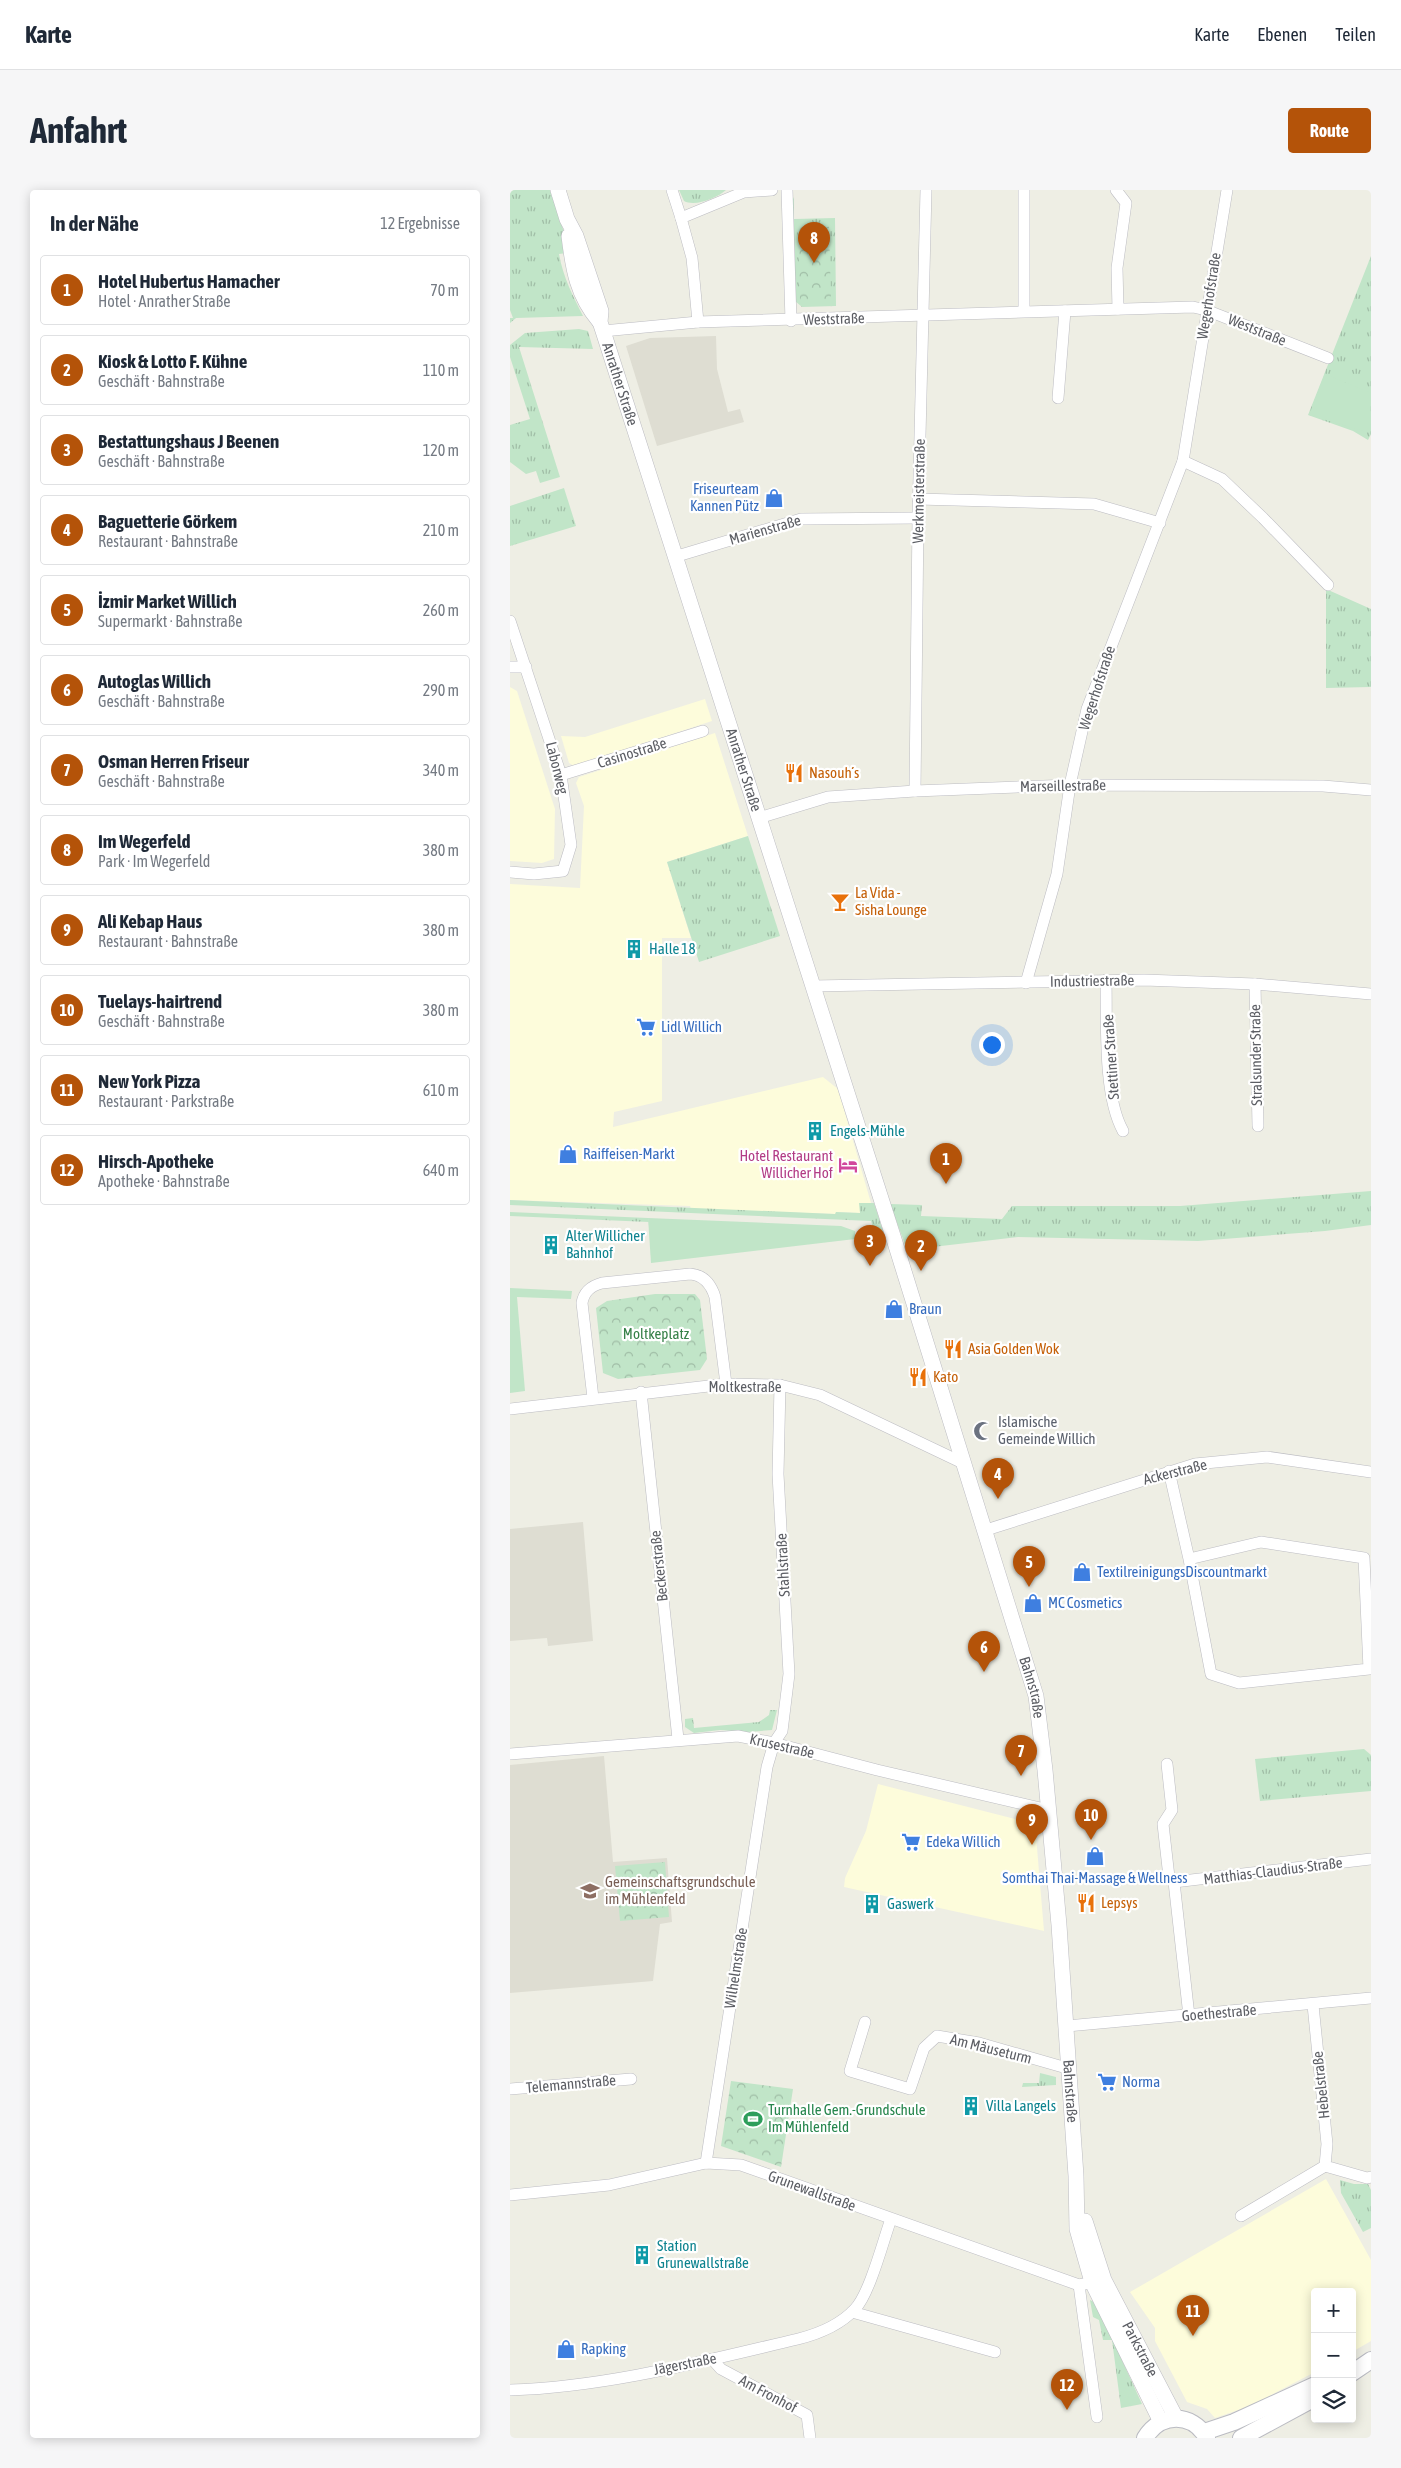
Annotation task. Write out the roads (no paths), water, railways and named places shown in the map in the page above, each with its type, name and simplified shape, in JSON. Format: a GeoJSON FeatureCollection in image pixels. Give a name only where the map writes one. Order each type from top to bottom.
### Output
{"type":"FeatureCollection","features":[{"type":"Feature","properties":{"kind":"main road"},"geometry":{"type":"LineString","coordinates":[[1145,2438],[1154,2426],[1169,2420],[1192,2422],[1205,2435],[1311,2387]]}},
{"type":"Feature","properties":{"kind":"main road"},"geometry":{"type":"LineString","coordinates":[[1241,2438],[1311,2400]]}},
{"type":"Feature","properties":{"kind":"street","name":"Anrather Straße"},"geometry":{"type":"LineString","coordinates":[[558,190],[567,219],[576,236],[601,311],[601,327],[888,1218]]}},
{"type":"Feature","properties":{"kind":"street"},"geometry":{"type":"LineString","coordinates":[[672,190],[692,258],[698,322]]}},
{"type":"Feature","properties":{"kind":"street"},"geometry":{"type":"LineString","coordinates":[[681,218],[744,192],[772,190]]}},
{"type":"Feature","properties":{"kind":"street"},"geometry":{"type":"LineString","coordinates":[[787,190],[791,320]]}},
{"type":"Feature","properties":{"kind":"street","name":"Werkmeisterstraße"},"geometry":{"type":"LineString","coordinates":[[915,791],[918,498],[926,190]]}},
{"type":"Feature","properties":{"kind":"street"},"geometry":{"type":"LineString","coordinates":[[1024,190],[1024,311]]}},
{"type":"Feature","properties":{"kind":"street"},"geometry":{"type":"LineString","coordinates":[[1116,190],[1126,203],[1117,268],[1118,309]]}},
{"type":"Feature","properties":{"kind":"street","name":"Wegerhofstraße"},"geometry":{"type":"LineString","coordinates":[[1026,983],[1057,874],[1070,785],[1087,709],[1183,461],[1227,190]]}},
{"type":"Feature","properties":{"kind":"street","name":"Weststraße"},"geometry":{"type":"LineString","coordinates":[[601,327],[698,322],[1193,307],[1206,310],[1328,358]]}},
{"type":"Feature","properties":{"kind":"street"},"geometry":{"type":"LineString","coordinates":[[1058,398],[1065,311]]}},
{"type":"Feature","properties":{"kind":"street"},"geometry":{"type":"LineString","coordinates":[[1183,461],[1222,479],[1263,518],[1328,586]]}},
{"type":"Feature","properties":{"kind":"street"},"geometry":{"type":"LineString","coordinates":[[918,498],[1094,504],[1160,523]]}},
{"type":"Feature","properties":{"kind":"street","name":"Marienstraße"},"geometry":{"type":"LineString","coordinates":[[674,557],[801,519],[918,518]]}},
{"type":"Feature","properties":{"kind":"street","name":"Laborweg"},"geometry":{"type":"LineString","coordinates":[[510,621],[561,775],[571,845],[563,871],[534,874],[510,872]]}},
{"type":"Feature","properties":{"kind":"street"},"geometry":{"type":"LineString","coordinates":[[510,667],[526,667]]}},
{"type":"Feature","properties":{"kind":"street","name":"Casinostraße"},"geometry":{"type":"LineString","coordinates":[[561,775],[703,732]]}},
{"type":"Feature","properties":{"kind":"street","name":"Marseillestraße"},"geometry":{"type":"LineString","coordinates":[[759,818],[828,797],[915,791],[1070,785],[1304,786],[1371,790]]}},
{"type":"Feature","properties":{"kind":"street","name":"Industriestraße"},"geometry":{"type":"LineString","coordinates":[[813,986],[1106,980],[1254,984],[1371,994]]}},
{"type":"Feature","properties":{"kind":"street","name":"Stettiner Straße"},"geometry":{"type":"LineString","coordinates":[[1106,980],[1110,1074],[1116,1118],[1123,1131]]}},
{"type":"Feature","properties":{"kind":"street","name":"Stralsunder Straße"},"geometry":{"type":"LineString","coordinates":[[1254,984],[1258,1126]]}},
{"type":"Feature","properties":{"kind":"street","name":"Bahnstraße"},"geometry":{"type":"LineString","coordinates":[[888,1218],[1036,1696],[1049,1810],[1067,2026],[1076,2176],[1087,2230],[1092,2282],[1097,2417]]}},
{"type":"Feature","properties":{"kind":"street"},"geometry":{"type":"LineString","coordinates":[[593,1398],[583,1312],[586,1292],[593,1286],[602,1283],[690,1274],[703,1278],[713,1292],[726,1384]]}},
{"type":"Feature","properties":{"kind":"street","name":"Moltkestraße"},"geometry":{"type":"LineString","coordinates":[[510,1409],[641,1392],[726,1384],[780,1385],[820,1395],[965,1464]]}},
{"type":"Feature","properties":{"kind":"street","name":"Stahlstraße"},"geometry":{"type":"LineString","coordinates":[[774,1743],[782,1730],[787,1704],[789,1674],[778,1474],[780,1385]]}},
{"type":"Feature","properties":{"kind":"street","name":"Beckerstraße"},"geometry":{"type":"LineString","coordinates":[[641,1392],[678,1739]]}},
{"type":"Feature","properties":{"kind":"street","name":"Ackerstraße"},"geometry":{"type":"LineString","coordinates":[[986,1530],[1195,1464],[1266,1458],[1371,1472]]}},
{"type":"Feature","properties":{"kind":"street"},"geometry":{"type":"LineString","coordinates":[[1169,1471],[1189,1559],[1211,1674],[1239,1683],[1370,1669],[1364,1558],[1261,1542],[1189,1559]]}},
{"type":"Feature","properties":{"kind":"street","name":"Krusestraße"},"geometry":{"type":"LineString","coordinates":[[510,1754],[678,1739],[738,1736],[774,1743],[877,1770],[1049,1810]]}},
{"type":"Feature","properties":{"kind":"street","name":"Wilhelmstraße"},"geometry":{"type":"LineString","coordinates":[[706,2163],[766,1774],[774,1743]]}},
{"type":"Feature","properties":{"kind":"street"},"geometry":{"type":"LineString","coordinates":[[1168,1764],[1172,1810],[1163,1824],[1169,1877],[1174,1882],[1189,2016]]}},
{"type":"Feature","properties":{"kind":"street","name":"Matthias-Claudius-Straße"},"geometry":{"type":"LineString","coordinates":[[1174,1882],[1371,1859]]}},
{"type":"Feature","properties":{"kind":"street","name":"Goethestraße"},"geometry":{"type":"LineString","coordinates":[[1067,2026],[1313,2005],[1371,1998]]}},
{"type":"Feature","properties":{"kind":"street","name":"Hebelstraße"},"geometry":{"type":"LineString","coordinates":[[1313,2005],[1327,2144],[1325,2166]]}},
{"type":"Feature","properties":{"kind":"street","name":"Am Mäuseturm"},"geometry":{"type":"LineString","coordinates":[[865,2022],[850,2071],[910,2089],[924,2048],[937,2036],[979,2044],[1070,2069]]}},
{"type":"Feature","properties":{"kind":"street","name":"Telemannstraße"},"geometry":{"type":"LineString","coordinates":[[510,2089],[631,2078]]}},
{"type":"Feature","properties":{"kind":"street","name":"Grunewallstraße"},"geometry":{"type":"LineString","coordinates":[[510,2196],[609,2185],[706,2163],[741,2165],[890,2219],[1092,2282]]}},
{"type":"Feature","properties":{"kind":"street"},"geometry":{"type":"LineString","coordinates":[[1241,2216],[1325,2166],[1367,2178],[1371,2177]]}},
{"type":"Feature","properties":{"kind":"street","name":"Jägerstraße"},"geometry":{"type":"LineString","coordinates":[[510,2390],[596,2381],[712,2359],[810,2336],[832,2326],[852,2312],[863,2296],[890,2219]]}},
{"type":"Feature","properties":{"kind":"street","name":"Parkstraße"},"geometry":{"type":"LineString","coordinates":[[1092,2282],[1169,2420]]}},
{"type":"Feature","properties":{"kind":"street"},"geometry":{"type":"LineString","coordinates":[[852,2312],[996,2352]]}},
{"type":"Feature","properties":{"kind":"street","name":"Am Fronhof"},"geometry":{"type":"LineString","coordinates":[[712,2359],[721,2369],[807,2415],[810,2438]]}},
{"type":"Feature","properties":{"kind":"place","name":"Im Wegerfeld"},"geometry":{"type":"Point","coordinates":[814,263]}},
{"type":"Feature","properties":{"kind":"place","name":"Friseurteam Kannen Pütz"},"geometry":{"type":"Point","coordinates":[774,498]}},
{"type":"Feature","properties":{"kind":"place","name":"Nasouh´s"},"geometry":{"type":"Point","coordinates":[794,773]}},
{"type":"Feature","properties":{"kind":"place","name":"La Vida - Sisha Lounge"},"geometry":{"type":"Point","coordinates":[840,902]}},
{"type":"Feature","properties":{"kind":"place","name":"Halle 18"},"geometry":{"type":"Point","coordinates":[634,949]}},
{"type":"Feature","properties":{"kind":"place","name":"Lidl Willich"},"geometry":{"type":"Point","coordinates":[646,1027]}},
{"type":"Feature","properties":{"kind":"place","name":"Engels-Mühle"},"geometry":{"type":"Point","coordinates":[815,1131]}},
{"type":"Feature","properties":{"kind":"place","name":"Raiffeisen-Markt"},"geometry":{"type":"Point","coordinates":[568,1154]}},
{"type":"Feature","properties":{"kind":"place","name":"Hotel Restaurant Willicher Hof"},"geometry":{"type":"Point","coordinates":[848,1165]}},
{"type":"Feature","properties":{"kind":"place","name":"Hotel Hubertus Hamacher"},"geometry":{"type":"Point","coordinates":[946,1184]}},
{"type":"Feature","properties":{"kind":"place","name":"Alter Willicher Bahnhof"},"geometry":{"type":"Point","coordinates":[551,1245]}},
{"type":"Feature","properties":{"kind":"place","name":"Bestattungshaus J Beenen"},"geometry":{"type":"Point","coordinates":[870,1266]}},
{"type":"Feature","properties":{"kind":"place","name":"Kiosk & Lotto F. Kühne"},"geometry":{"type":"Point","coordinates":[921,1271]}},
{"type":"Feature","properties":{"kind":"place","name":"Braun"},"geometry":{"type":"Point","coordinates":[894,1309]}},
{"type":"Feature","properties":{"kind":"place","name":"Asia Golden Wok"},"geometry":{"type":"Point","coordinates":[953,1349]}},
{"type":"Feature","properties":{"kind":"place","name":"Kato"},"geometry":{"type":"Point","coordinates":[918,1377]}},
{"type":"Feature","properties":{"kind":"place","name":"Islamische Gemeinde Willich"},"geometry":{"type":"Point","coordinates":[983,1431]}},
{"type":"Feature","properties":{"kind":"place","name":"Baguetterie Görkem"},"geometry":{"type":"Point","coordinates":[998,1499]}},
{"type":"Feature","properties":{"kind":"place","name":"TextilreinigungsDiscountmarkt"},"geometry":{"type":"Point","coordinates":[1082,1572]}},
{"type":"Feature","properties":{"kind":"place","name":"İzmir Market Willich"},"geometry":{"type":"Point","coordinates":[1029,1587]}},
{"type":"Feature","properties":{"kind":"place","name":"MC Cosmetics"},"geometry":{"type":"Point","coordinates":[1033,1603]}},
{"type":"Feature","properties":{"kind":"place","name":"Autoglas Willich"},"geometry":{"type":"Point","coordinates":[984,1672]}},
{"type":"Feature","properties":{"kind":"place","name":"Osman Herren Friseur"},"geometry":{"type":"Point","coordinates":[1021,1776]}},
{"type":"Feature","properties":{"kind":"place","name":"Tuelays-hairtrend"},"geometry":{"type":"Point","coordinates":[1091,1840]}},
{"type":"Feature","properties":{"kind":"place","name":"Edeka Willich"},"geometry":{"type":"Point","coordinates":[911,1842]}},
{"type":"Feature","properties":{"kind":"place","name":"Ali Kebap Haus"},"geometry":{"type":"Point","coordinates":[1032,1845]}},
{"type":"Feature","properties":{"kind":"place","name":"Somthai Thai-Massage & Wellness"},"geometry":{"type":"Point","coordinates":[1095,1856]}},
{"type":"Feature","properties":{"kind":"place","name":"Gemeinschaftsgrundschule im Mühlenfeld"},"geometry":{"type":"Point","coordinates":[590,1891]}},
{"type":"Feature","properties":{"kind":"place","name":"Lepsys"},"geometry":{"type":"Point","coordinates":[1086,1903]}},
{"type":"Feature","properties":{"kind":"place","name":"Gaswerk"},"geometry":{"type":"Point","coordinates":[872,1904]}},
{"type":"Feature","properties":{"kind":"place","name":"Norma"},"geometry":{"type":"Point","coordinates":[1107,2082]}},
{"type":"Feature","properties":{"kind":"place","name":"Villa Langels"},"geometry":{"type":"Point","coordinates":[971,2106]}},
{"type":"Feature","properties":{"kind":"place","name":"Turnhalle Gem.-Grundschule Im Mühlenfeld"},"geometry":{"type":"Point","coordinates":[753,2119]}},
{"type":"Feature","properties":{"kind":"place","name":"Station Grunewallstraße"},"geometry":{"type":"Point","coordinates":[642,2255]}},
{"type":"Feature","properties":{"kind":"place","name":"New York Pizza"},"geometry":{"type":"Point","coordinates":[1193,2336]}},
{"type":"Feature","properties":{"kind":"place","name":"Rapking"},"geometry":{"type":"Point","coordinates":[566,2349]}},
{"type":"Feature","properties":{"kind":"place","name":"Hirsch-Apotheke"},"geometry":{"type":"Point","coordinates":[1067,2410]}},
{"type":"Feature","properties":{"kind":"park label","name":"Moltkeplatz"},"geometry":{"type":"Point","coordinates":[656,1334]}}]}
